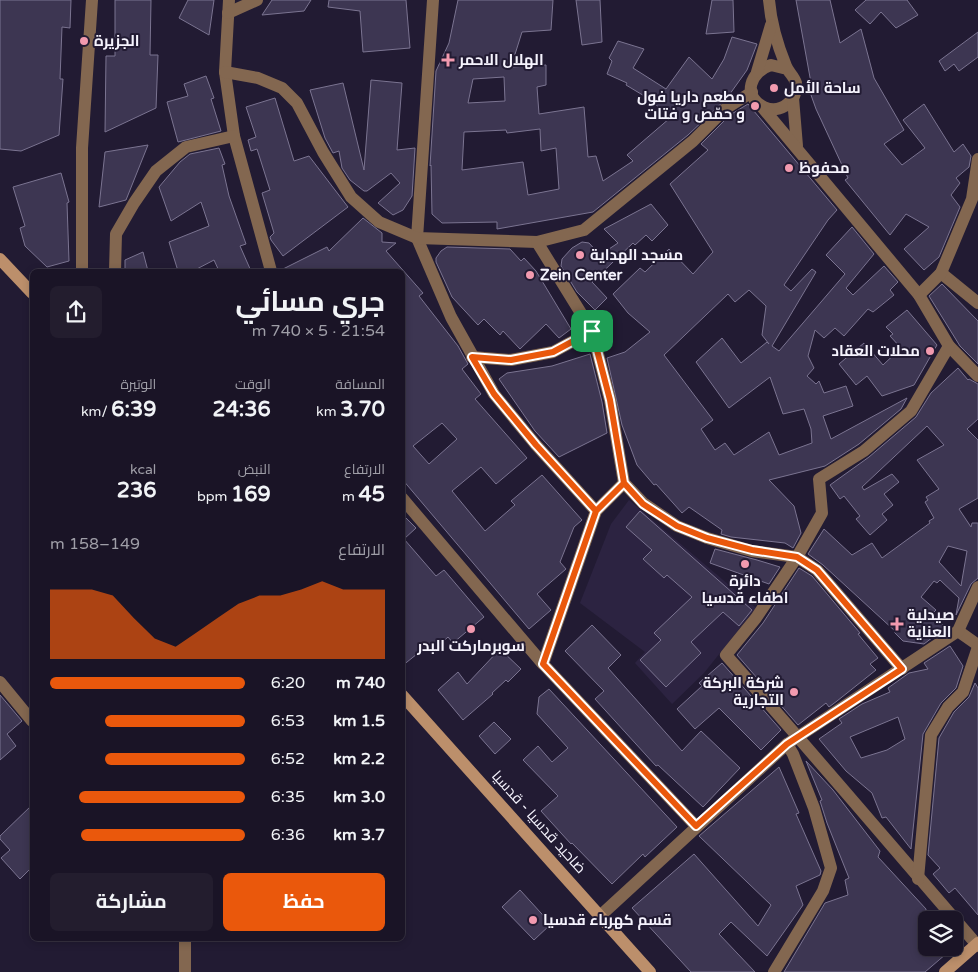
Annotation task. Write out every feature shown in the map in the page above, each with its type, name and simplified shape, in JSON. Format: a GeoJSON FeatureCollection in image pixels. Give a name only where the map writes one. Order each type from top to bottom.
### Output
{"type":"FeatureCollection","features":[{"type":"Feature","properties":{"kind":"main road"},"geometry":{"type":"LineString","coordinates":[[3,264],[30,291]]}},
{"type":"Feature","properties":{"kind":"main road","name":"ضاحيد قدسيا - قدسيا"},"geometry":{"type":"LineString","coordinates":[[405,698],[650,972]]}},
{"type":"Feature","properties":{"kind":"main road"},"geometry":{"type":"LineString","coordinates":[[945,972],[978,945]]}},
{"type":"Feature","properties":{"kind":"street"},"geometry":{"type":"LineString","coordinates":[[82,269],[82,148],[92,0]]}},
{"type":"Feature","properties":{"kind":"street"},"geometry":{"type":"LineString","coordinates":[[229,0],[225,72],[234,136],[270,269]]}},
{"type":"Feature","properties":{"kind":"street"},"geometry":{"type":"LineString","coordinates":[[228,13],[257,0]]}},
{"type":"Feature","properties":{"kind":"street"},"geometry":{"type":"LineString","coordinates":[[433,0],[417,238],[451,317],[494,394],[536,445],[596,511]]}},
{"type":"Feature","properties":{"kind":"street"},"geometry":{"type":"LineString","coordinates":[[769,0],[771,25],[787,69],[796,82],[793,98],[796,146]]}},
{"type":"Feature","properties":{"kind":"street"},"geometry":{"type":"LineString","coordinates":[[771,25],[757,72],[751,85],[752,92],[757,103],[769,109],[783,108],[793,98]]}},
{"type":"Feature","properties":{"kind":"street"},"geometry":{"type":"LineString","coordinates":[[757,72],[771,65],[787,69]]}},
{"type":"Feature","properties":{"kind":"street"},"geometry":{"type":"LineString","coordinates":[[225,72],[258,78],[282,88],[297,103],[323,152],[351,197],[379,222],[417,238],[537,242],[584,230],[692,140],[725,109],[752,92]]}},
{"type":"Feature","properties":{"kind":"street"},"geometry":{"type":"LineString","coordinates":[[762,106],[919,295],[949,346],[978,376]]}},
{"type":"Feature","properties":{"kind":"street"},"geometry":{"type":"LineString","coordinates":[[115,269],[116,234],[156,171],[186,147],[234,136]]}},
{"type":"Feature","properties":{"kind":"street"},"geometry":{"type":"LineString","coordinates":[[919,295],[941,272],[972,199],[978,159]]}},
{"type":"Feature","properties":{"kind":"street"},"geometry":{"type":"LineString","coordinates":[[537,242],[592,331],[610,400],[624,483],[643,504],[677,526],[707,538],[752,550],[797,557],[817,570],[902,669]]}},
{"type":"Feature","properties":{"kind":"street"},"geometry":{"type":"LineString","coordinates":[[941,272],[978,303]]}},
{"type":"Feature","properties":{"kind":"street"},"geometry":{"type":"LineString","coordinates":[[472,357],[511,360],[553,352],[592,331]]}},
{"type":"Feature","properties":{"kind":"street"},"geometry":{"type":"LineString","coordinates":[[949,346],[912,411],[864,451],[819,479],[822,513],[797,557],[756,618],[726,655],[798,736],[918,879],[978,945]]}},
{"type":"Feature","properties":{"kind":"street"},"geometry":{"type":"LineString","coordinates":[[543,664],[596,511],[624,483]]}},
{"type":"Feature","properties":{"kind":"street"},"geometry":{"type":"LineString","coordinates":[[405,502],[543,664],[696,826]]}},
{"type":"Feature","properties":{"kind":"street"},"geometry":{"type":"LineString","coordinates":[[600,916],[787,744],[958,630],[978,587]]}},
{"type":"Feature","properties":{"kind":"street"},"geometry":{"type":"LineString","coordinates":[[918,879],[931,735],[948,707],[963,692],[978,646],[958,630]]}},
{"type":"Feature","properties":{"kind":"street"},"geometry":{"type":"LineString","coordinates":[[0,682],[30,719]]}},
{"type":"Feature","properties":{"kind":"street"},"geometry":{"type":"LineString","coordinates":[[774,972],[823,891],[831,868],[814,808],[793,754],[787,744]]}},
{"type":"Feature","properties":{"kind":"street"},"geometry":{"type":"LineString","coordinates":[[185,941],[185,972]]}},
{"type":"Feature","properties":{"kind":"shaded area"},"geometry":{"type":"Polygon","coordinates":[[[629,500],[756,608],[704,673],[672,704],[635,663],[645,652],[580,603],[611,524],[629,500]]]}},
{"type":"Feature","properties":{"kind":"building"},"geometry":{"type":"Polygon","coordinates":[[[0,0],[71,0],[70,28],[62,27],[60,79],[63,79],[59,135],[21,151],[0,149],[0,0]]]}},
{"type":"Feature","properties":{"kind":"building"},"geometry":{"type":"Polygon","coordinates":[[[115,0],[151,0],[150,55],[158,55],[156,108],[105,132],[106,56],[115,56],[115,0]]]}},
{"type":"Feature","properties":{"kind":"building"},"geometry":{"type":"Polygon","coordinates":[[[188,0],[214,0],[209,35],[179,18],[188,0]]]}},
{"type":"Feature","properties":{"kind":"building"},"geometry":{"type":"Polygon","coordinates":[[[272,0],[311,0],[304,11],[262,15],[272,0]]]}},
{"type":"Feature","properties":{"kind":"building"},"geometry":{"type":"Polygon","coordinates":[[[329,0],[406,0],[410,48],[363,52],[360,11],[328,7],[329,0]]]}},
{"type":"Feature","properties":{"kind":"building"},"geometry":{"type":"Polygon","coordinates":[[[458,0],[553,0],[551,30],[522,32],[511,67],[546,65],[546,85],[537,87],[539,114],[584,107],[588,157],[596,156],[603,181],[633,161],[627,155],[670,118],[651,100],[626,85],[627,83],[607,74],[612,61],[609,58],[618,41],[644,49],[633,68],[666,89],[689,57],[712,79],[724,59],[732,37],[757,44],[747,70],[727,98],[688,135],[593,212],[497,229],[497,222],[442,223],[432,214],[430,166],[436,71],[449,43],[458,0]],[[504,77],[473,79],[468,103],[505,101],[504,77]],[[540,129],[507,133],[506,130],[464,132],[462,170],[523,162],[528,195],[559,189],[556,148],[541,151],[540,129]]]}},
{"type":"Feature","properties":{"kind":"building"},"geometry":{"type":"Polygon","coordinates":[[[576,0],[600,0],[602,42],[582,45],[576,0]]]}},
{"type":"Feature","properties":{"kind":"building"},"geometry":{"type":"Polygon","coordinates":[[[712,0],[733,0],[734,32],[706,34],[712,0]]]}},
{"type":"Feature","properties":{"kind":"building"},"geometry":{"type":"Polygon","coordinates":[[[796,0],[830,0],[840,43],[861,29],[874,78],[904,130],[884,144],[902,165],[925,148],[903,120],[924,104],[954,152],[963,144],[971,156],[969,167],[956,178],[960,183],[951,195],[960,207],[939,257],[924,270],[904,249],[929,227],[906,214],[890,235],[845,180],[848,178],[811,95],[813,94],[796,0]]]}},
{"type":"Feature","properties":{"kind":"building"},"geometry":{"type":"Polygon","coordinates":[[[866,0],[907,0],[918,15],[896,28],[881,12],[870,24],[855,10],[866,0]]]}},
{"type":"Feature","properties":{"kind":"building"},"geometry":{"type":"Polygon","coordinates":[[[978,32],[978,57],[959,71],[954,64],[945,71],[939,61],[978,32]]]}},
{"type":"Feature","properties":{"kind":"building"},"geometry":{"type":"Polygon","coordinates":[[[206,76],[214,98],[211,99],[221,131],[178,142],[167,102],[188,96],[184,84],[206,76]]]}},
{"type":"Feature","properties":{"kind":"building"},"geometry":{"type":"Polygon","coordinates":[[[371,80],[402,83],[397,150],[415,148],[412,196],[403,210],[393,215],[378,203],[400,183],[391,173],[367,191],[364,191],[350,180],[342,168],[339,151],[333,153],[325,138],[310,90],[343,83],[364,170],[371,80]]]}},
{"type":"Feature","properties":{"kind":"building"},"geometry":{"type":"Polygon","coordinates":[[[275,98],[294,161],[309,156],[348,207],[283,256],[270,237],[274,233],[262,193],[270,190],[257,149],[251,151],[248,140],[256,137],[246,107],[275,98]]]}},
{"type":"Feature","properties":{"kind":"building"},"geometry":{"type":"Polygon","coordinates":[[[748,104],[837,210],[828,220],[784,285],[791,291],[812,269],[816,272],[772,346],[779,351],[845,274],[826,255],[852,227],[874,254],[846,288],[853,295],[884,266],[898,282],[890,290],[894,295],[873,312],[868,309],[844,336],[835,328],[824,338],[815,330],[808,356],[814,368],[807,376],[816,384],[819,381],[824,393],[846,386],[853,406],[823,416],[831,439],[907,398],[901,409],[859,444],[825,466],[769,480],[794,506],[801,533],[793,548],[785,543],[731,537],[721,534],[722,530],[689,507],[682,513],[656,484],[654,485],[637,465],[622,425],[607,358],[625,352],[650,332],[628,313],[613,294],[640,268],[645,272],[669,249],[693,274],[713,252],[670,184],[708,150],[701,144],[730,115],[748,104]],[[749,290],[735,302],[728,294],[664,355],[713,420],[701,429],[715,450],[725,443],[734,455],[769,432],[779,455],[812,443],[811,429],[804,409],[783,414],[770,377],[729,408],[696,362],[722,338],[741,363],[767,342],[769,344],[762,335],[766,306],[749,290]]]}},
{"type":"Feature","properties":{"kind":"building"},"geometry":{"type":"Polygon","coordinates":[[[148,145],[126,200],[99,207],[105,152],[148,145]]]}},
{"type":"Feature","properties":{"kind":"building"},"geometry":{"type":"Polygon","coordinates":[[[219,148],[225,164],[222,165],[229,196],[246,244],[240,246],[250,269],[218,269],[214,260],[197,269],[177,269],[169,242],[209,226],[201,202],[171,221],[159,187],[180,162],[190,154],[219,148]]]}},
{"type":"Feature","properties":{"kind":"building"},"geometry":{"type":"Polygon","coordinates":[[[61,173],[69,202],[67,203],[69,261],[47,267],[25,246],[20,228],[25,226],[13,187],[61,173]]]}},
{"type":"Feature","properties":{"kind":"building"},"geometry":{"type":"Polygon","coordinates":[[[651,204],[668,225],[652,241],[646,235],[635,245],[633,243],[592,282],[607,298],[595,310],[577,292],[561,266],[562,259],[572,248],[582,242],[589,243],[600,255],[618,243],[604,229],[651,204]]]}},
{"type":"Feature","properties":{"kind":"building"},"geometry":{"type":"Polygon","coordinates":[[[363,218],[382,233],[382,242],[396,243],[386,251],[402,269],[283,269],[327,247],[329,251],[363,218]]]}},
{"type":"Feature","properties":{"kind":"building"},"geometry":{"type":"Polygon","coordinates":[[[447,247],[510,249],[521,261],[524,258],[536,271],[571,329],[559,338],[546,324],[520,349],[503,331],[500,335],[484,319],[478,325],[452,297],[436,262],[436,258],[441,251],[447,247]]]}},
{"type":"Feature","properties":{"kind":"building"},"geometry":{"type":"Polygon","coordinates":[[[143,252],[147,269],[125,269],[125,260],[143,252]]]}},
{"type":"Feature","properties":{"kind":"building"},"geometry":{"type":"Polygon","coordinates":[[[405,273],[423,293],[419,296],[458,346],[468,364],[462,369],[481,394],[475,399],[527,458],[496,484],[481,467],[452,491],[485,531],[515,505],[511,501],[542,475],[582,520],[574,527],[560,562],[566,569],[537,594],[551,610],[529,629],[405,483],[405,273]],[[442,423],[413,446],[429,464],[457,439],[442,423]]]}},
{"type":"Feature","properties":{"kind":"building"},"geometry":{"type":"Polygon","coordinates":[[[942,284],[978,321],[978,364],[960,346],[929,296],[942,284]]]}},
{"type":"Feature","properties":{"kind":"building"},"geometry":{"type":"Polygon","coordinates":[[[907,310],[937,345],[914,385],[882,396],[867,376],[856,385],[839,364],[864,343],[883,365],[901,348],[890,336],[893,334],[886,327],[907,310]]]}},
{"type":"Feature","properties":{"kind":"building"},"geometry":{"type":"Polygon","coordinates":[[[590,354],[602,402],[607,433],[559,457],[535,431],[499,379],[507,373],[552,366],[590,354]]]}},
{"type":"Feature","properties":{"kind":"building"},"geometry":{"type":"Polygon","coordinates":[[[958,368],[968,380],[978,384],[978,419],[967,429],[978,440],[978,498],[959,509],[971,527],[972,523],[978,523],[978,578],[971,584],[956,615],[959,598],[940,580],[937,583],[934,581],[921,597],[936,610],[930,616],[946,627],[924,644],[903,641],[895,631],[823,565],[808,554],[824,529],[852,555],[872,543],[882,558],[930,523],[929,521],[934,518],[925,502],[928,500],[926,497],[939,489],[917,460],[944,445],[927,426],[862,487],[864,490],[892,474],[899,482],[884,494],[893,505],[882,514],[887,520],[870,535],[856,519],[860,516],[844,496],[840,499],[830,485],[869,457],[916,417],[931,393],[958,368]],[[948,546],[939,562],[961,586],[967,551],[948,546]]]}},
{"type":"Feature","properties":{"kind":"building"},"geometry":{"type":"Polygon","coordinates":[[[640,511],[752,610],[739,626],[723,612],[691,642],[701,653],[666,687],[640,660],[661,640],[654,633],[692,597],[667,575],[664,578],[643,559],[652,550],[626,527],[640,511]]]}},
{"type":"Feature","properties":{"kind":"building"},"geometry":{"type":"Polygon","coordinates":[[[405,517],[416,528],[405,538],[405,517]]]}},
{"type":"Feature","properties":{"kind":"building"},"geometry":{"type":"Polygon","coordinates":[[[405,540],[436,576],[444,570],[484,617],[453,643],[448,637],[432,652],[427,646],[405,664],[405,540]]]}},
{"type":"Feature","properties":{"kind":"building"},"geometry":{"type":"Polygon","coordinates":[[[715,549],[780,567],[769,584],[710,563],[715,549]]]}},
{"type":"Feature","properties":{"kind":"building"},"geometry":{"type":"Polygon","coordinates":[[[799,568],[812,576],[860,633],[858,634],[878,658],[870,664],[876,670],[829,707],[826,703],[798,725],[737,655],[763,623],[799,568]]]}},
{"type":"Feature","properties":{"kind":"building"},"geometry":{"type":"Polygon","coordinates":[[[592,625],[621,655],[608,668],[682,751],[701,731],[740,768],[703,807],[658,765],[656,766],[595,699],[604,691],[565,651],[592,625]]]}},
{"type":"Feature","properties":{"kind":"building"},"geometry":{"type":"Polygon","coordinates":[[[950,646],[963,666],[956,688],[941,703],[923,734],[911,849],[886,817],[882,818],[872,793],[846,771],[819,739],[842,723],[839,719],[862,704],[890,692],[888,688],[909,673],[928,669],[924,663],[950,646]],[[898,717],[850,737],[861,758],[887,750],[905,739],[898,717]]]}},
{"type":"Feature","properties":{"kind":"building"},"geometry":{"type":"Polygon","coordinates":[[[500,649],[521,669],[508,682],[506,680],[463,720],[438,690],[458,672],[467,684],[500,649]]]}},
{"type":"Feature","properties":{"kind":"building"},"geometry":{"type":"Polygon","coordinates":[[[722,663],[781,730],[761,750],[719,708],[695,729],[677,709],[702,686],[699,683],[722,663]]]}},
{"type":"Feature","properties":{"kind":"building"},"geometry":{"type":"Polygon","coordinates":[[[975,683],[978,688],[978,915],[955,888],[949,893],[933,874],[940,868],[928,855],[939,738],[954,712],[969,697],[975,683]]]}},
{"type":"Feature","properties":{"kind":"building"},"geometry":{"type":"Polygon","coordinates":[[[549,689],[677,827],[645,857],[643,854],[612,884],[571,844],[541,811],[558,796],[523,760],[538,746],[552,762],[568,748],[537,714],[539,697],[549,689]]]}},
{"type":"Feature","properties":{"kind":"building"},"geometry":{"type":"Polygon","coordinates":[[[0,695],[22,721],[7,734],[16,746],[0,760],[0,695]]]}},
{"type":"Feature","properties":{"kind":"building"},"geometry":{"type":"Polygon","coordinates":[[[494,722],[511,739],[495,754],[479,736],[494,722]]]}},
{"type":"Feature","properties":{"kind":"building"},"geometry":{"type":"Polygon","coordinates":[[[806,761],[833,790],[880,851],[878,857],[926,909],[926,911],[918,911],[918,956],[944,956],[925,972],[784,972],[825,903],[848,895],[845,880],[849,878],[827,823],[820,801],[822,800],[806,761]]]}},
{"type":"Feature","properties":{"kind":"building"},"geometry":{"type":"Polygon","coordinates":[[[779,767],[799,813],[796,814],[821,871],[820,875],[796,886],[803,905],[767,956],[731,922],[719,934],[755,972],[691,972],[632,908],[694,854],[758,926],[771,905],[699,836],[779,767]]]}},
{"type":"Feature","properties":{"kind":"building"},"geometry":{"type":"Polygon","coordinates":[[[30,807],[30,869],[20,879],[1,858],[10,850],[0,839],[0,836],[30,807]]]}},
{"type":"Feature","properties":{"kind":"building","name":"قسم كهرباء قدسيا"},"geometry":{"type":"Polygon","coordinates":[[[520,890],[551,924],[534,940],[502,907],[520,890]]]}},
{"type":"Feature","properties":{"kind":"place","name":"الجزيرة"},"geometry":{"type":"Point","coordinates":[84,41]}},
{"type":"Feature","properties":{"kind":"place","name":"الهلال الاحمر"},"geometry":{"type":"Point","coordinates":[448,60]}},
{"type":"Feature","properties":{"kind":"place","name":"ساحة الأمل"},"geometry":{"type":"Point","coordinates":[774,88]}},
{"type":"Feature","properties":{"kind":"place","name":"مطعم داريا فول و حمّص و فتات"},"geometry":{"type":"Point","coordinates":[755,106]}},
{"type":"Feature","properties":{"kind":"place","name":"محفوظ"},"geometry":{"type":"Point","coordinates":[789,168]}},
{"type":"Feature","properties":{"kind":"place","name":"مسجد الهداية"},"geometry":{"type":"Point","coordinates":[580,255]}},
{"type":"Feature","properties":{"kind":"place","name":"Zein Center"},"geometry":{"type":"Point","coordinates":[530,275]}},
{"type":"Feature","properties":{"kind":"place","name":"محلات العقاد"},"geometry":{"type":"Point","coordinates":[930,351]}},
{"type":"Feature","properties":{"kind":"place","name":"دائرة اطفاء قدسيا"},"geometry":{"type":"Point","coordinates":[745,564]}},
{"type":"Feature","properties":{"kind":"place","name":"صيدلية العناية"},"geometry":{"type":"Point","coordinates":[897,624]}},
{"type":"Feature","properties":{"kind":"place","name":"سوبرماركت البدر"},"geometry":{"type":"Point","coordinates":[471,629]}},
{"type":"Feature","properties":{"kind":"place","name":"شركة البركة التجارية"},"geometry":{"type":"Point","coordinates":[794,692]}},
{"type":"Feature","properties":{"kind":"place","name":"قسم كهرباء قدسيا"},"geometry":{"type":"Point","coordinates":[533,920]}},
{"type":"Feature","properties":{"kind":"route"},"geometry":{"type":"LineString","coordinates":[[592,331],[553,352],[511,360],[472,357],[494,394],[536,445],[596,511],[624,483],[643,504],[677,526],[707,538],[752,550],[797,557],[817,570],[902,669],[787,744],[696,826],[543,664],[596,511],[624,483],[610,400],[592,331]]}}]}
